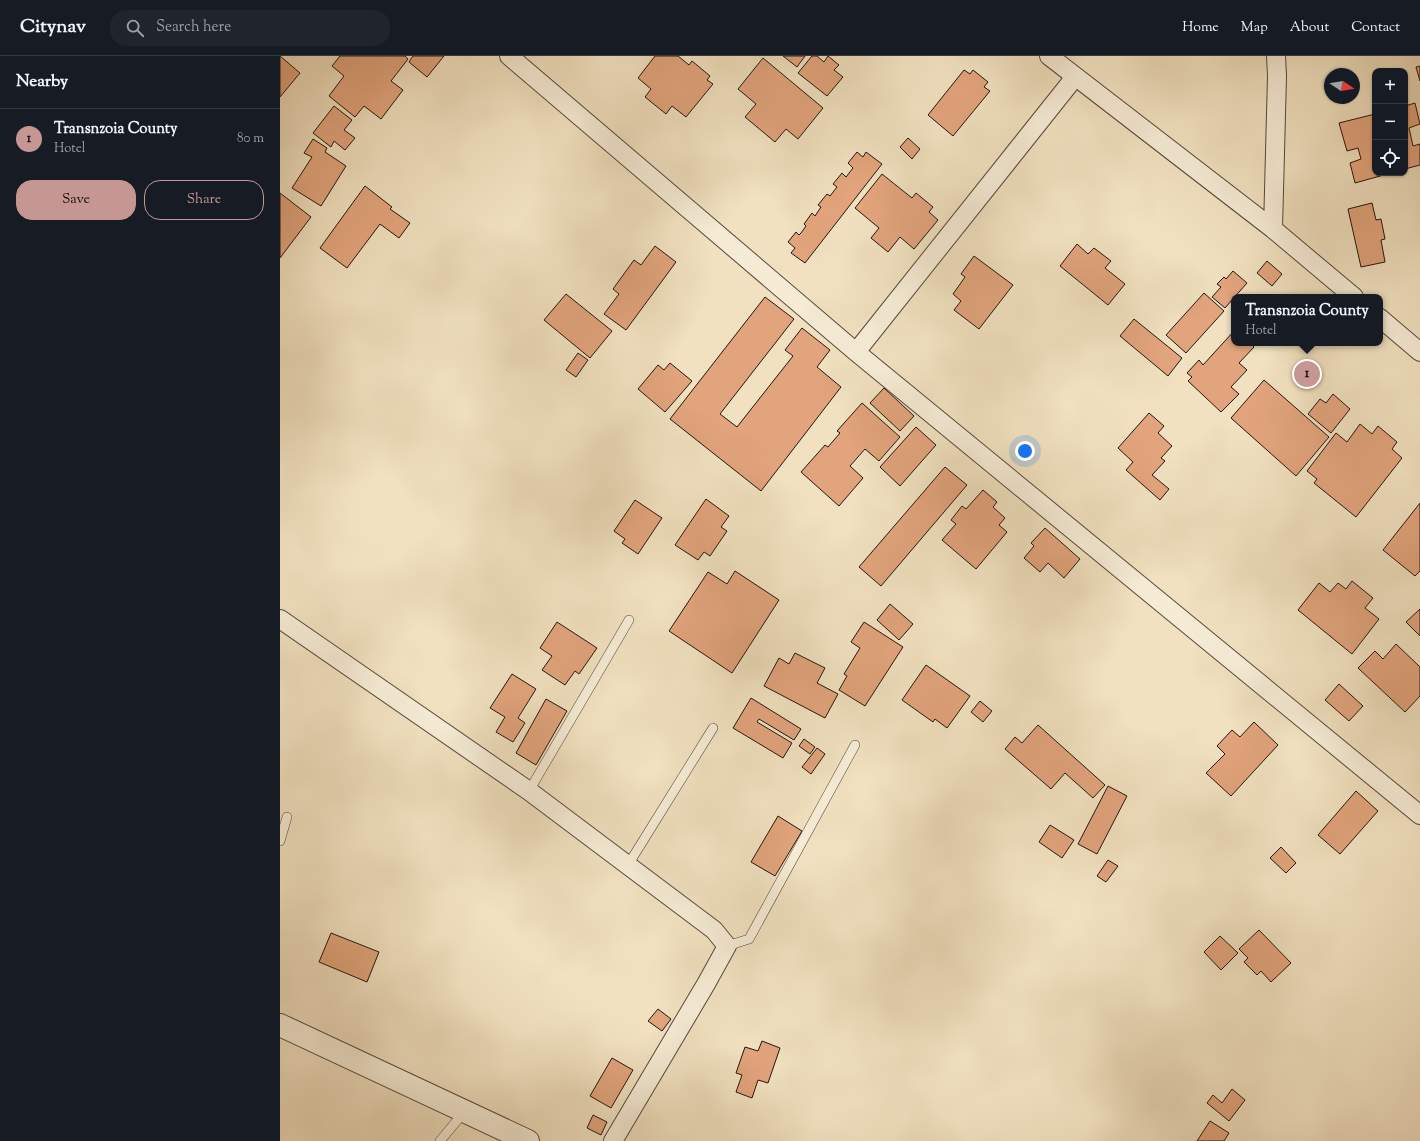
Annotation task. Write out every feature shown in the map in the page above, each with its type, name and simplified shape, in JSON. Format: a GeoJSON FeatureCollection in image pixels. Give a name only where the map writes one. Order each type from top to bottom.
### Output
{"type":"FeatureCollection","features":[{"type":"Feature","properties":{"kind":"street"},"geometry":{"type":"LineString","coordinates":[[509,56],[856,352],[1420,815]]}},
{"type":"Feature","properties":{"kind":"street"},"geometry":{"type":"LineString","coordinates":[[1049,56],[1074,77],[1273,229],[1350,294]]}},
{"type":"Feature","properties":{"kind":"street"},"geometry":{"type":"LineString","coordinates":[[1273,229],[1278,76],[1276,56]]}},
{"type":"Feature","properties":{"kind":"street"},"geometry":{"type":"LineString","coordinates":[[856,352],[1074,77]]}},
{"type":"Feature","properties":{"kind":"street"},"geometry":{"type":"LineString","coordinates":[[1383,321],[1420,352]]}},
{"type":"Feature","properties":{"kind":"street"},"geometry":{"type":"LineString","coordinates":[[280,620],[529,790],[714,930],[727,946],[613,1141]]}},
{"type":"Feature","properties":{"kind":"street"},"geometry":{"type":"LineString","coordinates":[[286,1032],[465,1111],[528,1141]]}},
{"type":"Feature","properties":{"kind":"lane"},"geometry":{"type":"LineString","coordinates":[[529,790],[629,620]]}},
{"type":"Feature","properties":{"kind":"lane"},"geometry":{"type":"LineString","coordinates":[[628,865],[712,728]]}},
{"type":"Feature","properties":{"kind":"lane"},"geometry":{"type":"LineString","coordinates":[[727,946],[749,939],[855,745]]}},
{"type":"Feature","properties":{"kind":"lane"},"geometry":{"type":"LineString","coordinates":[[280,841],[287,817]]}},
{"type":"Feature","properties":{"kind":"lane"},"geometry":{"type":"LineString","coordinates":[[440,1141],[465,1111]]}},
{"type":"Feature","properties":{"kind":"building"},"geometry":{"type":"Polygon","coordinates":[[[280,56],[300,73],[280,97],[280,56]]]}},
{"type":"Feature","properties":{"kind":"building"},"geometry":{"type":"Polygon","coordinates":[[[340,56],[405,56],[408,59],[391,81],[403,90],[381,119],[364,106],[355,117],[329,96],[344,76],[332,66],[340,56]]]}},
{"type":"Feature","properties":{"kind":"building"},"geometry":{"type":"Polygon","coordinates":[[[413,56],[444,56],[427,77],[409,62],[413,56]]]}},
{"type":"Feature","properties":{"kind":"building"},"geometry":{"type":"Polygon","coordinates":[[[655,56],[678,56],[689,65],[692,61],[710,76],[707,80],[713,84],[686,117],[672,106],[666,114],[645,97],[651,89],[638,78],[655,56]]]}},
{"type":"Feature","properties":{"kind":"building"},"geometry":{"type":"Polygon","coordinates":[[[783,56],[805,56],[797,67],[783,56]]]}},
{"type":"Feature","properties":{"kind":"building"},"geometry":{"type":"Polygon","coordinates":[[[812,56],[817,56],[824,62],[828,56],[839,65],[834,70],[843,77],[827,96],[798,73],[812,56]]]}},
{"type":"Feature","properties":{"kind":"building"},"geometry":{"type":"Polygon","coordinates":[[[763,58],[823,108],[798,139],[786,129],[775,142],[745,117],[756,104],[738,89],[763,58]]]}},
{"type":"Feature","properties":{"kind":"building"},"geometry":{"type":"Polygon","coordinates":[[[1420,66],[1420,81],[1416,67],[1420,66]]]}},
{"type":"Feature","properties":{"kind":"building"},"geometry":{"type":"Polygon","coordinates":[[[964,70],[970,74],[973,70],[988,82],[984,87],[990,91],[953,136],[928,115],[964,70]]]}},
{"type":"Feature","properties":{"kind":"building"},"geometry":{"type":"Polygon","coordinates":[[[1415,103],[1420,124],[1409,128],[1413,146],[1420,144],[1420,165],[1408,168],[1408,140],[1408,105],[1415,103]]]}},
{"type":"Feature","properties":{"kind":"building"},"geometry":{"type":"Polygon","coordinates":[[[334,106],[352,120],[344,130],[355,138],[345,150],[334,141],[331,147],[313,133],[334,106]]]}},
{"type":"Feature","properties":{"kind":"building"},"geometry":{"type":"Polygon","coordinates":[[[1372,115],[1372,176],[1380,176],[1355,183],[1350,163],[1361,159],[1358,148],[1347,151],[1339,123],[1372,115]]]}},
{"type":"Feature","properties":{"kind":"building"},"geometry":{"type":"Polygon","coordinates":[[[908,138],[920,149],[912,159],[900,147],[908,138]]]}},
{"type":"Feature","properties":{"kind":"building"},"geometry":{"type":"Polygon","coordinates":[[[313,139],[327,148],[325,152],[346,166],[321,206],[292,188],[312,157],[304,153],[313,139]]]}},
{"type":"Feature","properties":{"kind":"building"},"geometry":{"type":"Polygon","coordinates":[[[857,152],[863,157],[866,152],[882,164],[805,263],[791,253],[795,248],[788,242],[796,232],[799,235],[801,233],[806,226],[804,224],[812,213],[815,216],[821,207],[818,205],[827,194],[830,196],[837,187],[833,184],[842,173],[846,177],[853,168],[848,163],[857,152]]]}},
{"type":"Feature","properties":{"kind":"building"},"geometry":{"type":"Polygon","coordinates":[[[882,174],[912,198],[916,193],[933,207],[929,212],[938,220],[914,249],[900,237],[888,252],[871,238],[879,228],[855,208],[882,174]]]}},
{"type":"Feature","properties":{"kind":"building"},"geometry":{"type":"Polygon","coordinates":[[[365,186],[392,207],[390,209],[410,223],[399,238],[380,224],[347,268],[320,248],[365,186]]]}},
{"type":"Feature","properties":{"kind":"building"},"geometry":{"type":"Polygon","coordinates":[[[280,193],[311,217],[280,258],[280,193]]]}},
{"type":"Feature","properties":{"kind":"building"},"geometry":{"type":"Polygon","coordinates":[[[1372,203],[1376,220],[1381,219],[1385,239],[1381,240],[1385,262],[1361,267],[1348,209],[1372,203]]]}},
{"type":"Feature","properties":{"kind":"building"},"geometry":{"type":"Polygon","coordinates":[[[1077,244],[1088,254],[1094,248],[1111,261],[1105,268],[1125,284],[1108,305],[1060,266],[1077,244]]]}},
{"type":"Feature","properties":{"kind":"building"},"geometry":{"type":"Polygon","coordinates":[[[655,246],[676,262],[626,330],[604,314],[619,294],[613,289],[634,260],[641,265],[655,246]]]}},
{"type":"Feature","properties":{"kind":"building"},"geometry":{"type":"Polygon","coordinates":[[[974,256],[1013,285],[979,329],[954,310],[961,301],[953,294],[965,277],[961,274],[974,256]]]}},
{"type":"Feature","properties":{"kind":"building"},"geometry":{"type":"Polygon","coordinates":[[[1267,261],[1282,274],[1272,286],[1257,273],[1267,261]]]}},
{"type":"Feature","properties":{"kind":"building"},"geometry":{"type":"Polygon","coordinates":[[[1233,271],[1247,283],[1237,294],[1231,294],[1231,301],[1225,308],[1212,297],[1221,287],[1217,284],[1224,277],[1226,279],[1233,271]]]}},
{"type":"Feature","properties":{"kind":"building"},"geometry":{"type":"Polygon","coordinates":[[[1204,293],[1224,311],[1186,353],[1166,335],[1204,293]]]}},
{"type":"Feature","properties":{"kind":"building"},"geometry":{"type":"Polygon","coordinates":[[[566,294],[612,331],[590,358],[544,320],[566,294]]]}},
{"type":"Feature","properties":{"kind":"building"},"geometry":{"type":"Polygon","coordinates":[[[765,297],[794,319],[720,414],[737,427],[793,356],[785,350],[802,328],[830,350],[817,367],[841,387],[761,491],[670,419],[765,297]]]}},
{"type":"Feature","properties":{"kind":"building"},"geometry":{"type":"Polygon","coordinates":[[[1134,319],[1182,358],[1168,376],[1120,336],[1134,319]]]}},
{"type":"Feature","properties":{"kind":"building"},"geometry":{"type":"Polygon","coordinates":[[[1231,334],[1231,346],[1254,347],[1239,363],[1247,370],[1231,387],[1239,394],[1221,412],[1188,381],[1192,377],[1187,373],[1199,360],[1203,365],[1231,334]]]}},
{"type":"Feature","properties":{"kind":"building"},"geometry":{"type":"Polygon","coordinates":[[[578,353],[588,360],[576,377],[566,370],[578,353]]]}},
{"type":"Feature","properties":{"kind":"building"},"geometry":{"type":"Polygon","coordinates":[[[670,363],[692,381],[665,412],[638,389],[658,365],[664,370],[670,363]]]}},
{"type":"Feature","properties":{"kind":"building"},"geometry":{"type":"Polygon","coordinates":[[[1264,380],[1329,437],[1296,476],[1231,418],[1264,380]]]}},
{"type":"Feature","properties":{"kind":"building"},"geometry":{"type":"Polygon","coordinates":[[[884,388],[914,416],[900,431],[870,403],[884,388]]]}},
{"type":"Feature","properties":{"kind":"building"},"geometry":{"type":"Polygon","coordinates":[[[1333,394],[1350,409],[1331,433],[1308,414],[1320,399],[1326,403],[1333,394]]]}},
{"type":"Feature","properties":{"kind":"building"},"geometry":{"type":"Polygon","coordinates":[[[862,403],[900,437],[879,461],[865,449],[850,466],[863,478],[839,506],[801,472],[825,445],[828,447],[840,433],[837,431],[862,403]]]}},
{"type":"Feature","properties":{"kind":"building"},"geometry":{"type":"Polygon","coordinates":[[[1149,413],[1164,426],[1158,433],[1172,446],[1161,458],[1165,461],[1152,475],[1169,489],[1160,500],[1126,470],[1133,462],[1118,448],[1149,413]]]}},
{"type":"Feature","properties":{"kind":"building"},"geometry":{"type":"Polygon","coordinates":[[[1360,424],[1372,434],[1378,426],[1397,442],[1392,449],[1402,458],[1356,517],[1314,483],[1317,479],[1307,471],[1336,433],[1347,442],[1360,424]]]}},
{"type":"Feature","properties":{"kind":"building"},"geometry":{"type":"Polygon","coordinates":[[[916,427],[936,445],[900,486],[880,467],[916,427]]]}},
{"type":"Feature","properties":{"kind":"building"},"geometry":{"type":"Polygon","coordinates":[[[945,467],[967,485],[881,586],[859,567],[945,467]]]}},
{"type":"Feature","properties":{"kind":"building"},"geometry":{"type":"Polygon","coordinates":[[[983,490],[997,502],[993,507],[1005,518],[999,525],[1007,532],[976,569],[942,540],[956,524],[951,520],[962,506],[966,509],[983,490]]]}},
{"type":"Feature","properties":{"kind":"building"},"geometry":{"type":"Polygon","coordinates":[[[706,499],[729,516],[721,527],[727,531],[710,556],[704,552],[698,560],[675,545],[706,499]]]}},
{"type":"Feature","properties":{"kind":"building"},"geometry":{"type":"Polygon","coordinates":[[[635,500],[662,518],[638,554],[622,543],[625,539],[614,531],[635,500]]]}},
{"type":"Feature","properties":{"kind":"building"},"geometry":{"type":"Polygon","coordinates":[[[1420,503],[1420,571],[1415,576],[1383,550],[1420,503]]]}},
{"type":"Feature","properties":{"kind":"building"},"geometry":{"type":"Polygon","coordinates":[[[1045,528],[1080,559],[1064,578],[1048,563],[1040,572],[1024,558],[1034,546],[1031,543],[1045,528]]]}},
{"type":"Feature","properties":{"kind":"building"},"geometry":{"type":"Polygon","coordinates":[[[735,571],[779,600],[732,673],[669,631],[708,572],[727,584],[735,571]]]}},
{"type":"Feature","properties":{"kind":"building"},"geometry":{"type":"Polygon","coordinates":[[[1352,581],[1373,598],[1365,608],[1379,619],[1352,654],[1298,610],[1319,583],[1330,592],[1338,583],[1346,589],[1352,581]]]}},
{"type":"Feature","properties":{"kind":"building"},"geometry":{"type":"Polygon","coordinates":[[[890,604],[913,624],[899,640],[877,620],[890,604]]]}},
{"type":"Feature","properties":{"kind":"building"},"geometry":{"type":"Polygon","coordinates":[[[1420,609],[1420,636],[1406,622],[1420,609]]]}},
{"type":"Feature","properties":{"kind":"building"},"geometry":{"type":"Polygon","coordinates":[[[557,622],[597,648],[579,674],[575,671],[565,685],[542,670],[552,656],[540,648],[557,622]]]}},
{"type":"Feature","properties":{"kind":"building"},"geometry":{"type":"Polygon","coordinates":[[[864,622],[903,647],[865,706],[839,690],[847,676],[844,674],[860,648],[851,642],[864,622]]]}},
{"type":"Feature","properties":{"kind":"building"},"geometry":{"type":"Polygon","coordinates":[[[1396,644],[1420,667],[1420,696],[1405,712],[1358,668],[1375,651],[1383,659],[1396,644]]]}},
{"type":"Feature","properties":{"kind":"building"},"geometry":{"type":"Polygon","coordinates":[[[795,653],[825,668],[817,683],[838,694],[825,718],[764,686],[779,658],[789,664],[795,653]]]}},
{"type":"Feature","properties":{"kind":"building"},"geometry":{"type":"Polygon","coordinates":[[[926,665],[970,696],[947,728],[935,719],[933,722],[902,700],[926,665]]]}},
{"type":"Feature","properties":{"kind":"building"},"geometry":{"type":"Polygon","coordinates":[[[512,674],[536,689],[518,718],[525,723],[513,742],[496,732],[505,717],[490,708],[512,674]]]}},
{"type":"Feature","properties":{"kind":"building"},"geometry":{"type":"Polygon","coordinates":[[[1339,684],[1363,706],[1349,721],[1325,700],[1339,684]]]}},
{"type":"Feature","properties":{"kind":"building"},"geometry":{"type":"Polygon","coordinates":[[[751,698],[801,729],[794,740],[759,719],[757,722],[792,743],[783,758],[733,728],[751,698]]]}},
{"type":"Feature","properties":{"kind":"building"},"geometry":{"type":"Polygon","coordinates":[[[546,699],[567,711],[536,765],[516,753],[546,699]]]}},
{"type":"Feature","properties":{"kind":"building"},"geometry":{"type":"Polygon","coordinates":[[[980,701],[992,711],[983,722],[971,712],[980,701]]]}},
{"type":"Feature","properties":{"kind":"building"},"geometry":{"type":"Polygon","coordinates":[[[1254,722],[1278,745],[1231,796],[1206,773],[1225,754],[1217,746],[1232,730],[1240,737],[1254,722]]]}},
{"type":"Feature","properties":{"kind":"building"},"geometry":{"type":"Polygon","coordinates":[[[1038,725],[1105,785],[1093,798],[1065,773],[1051,789],[1005,749],[1015,737],[1022,743],[1038,725]]]}},
{"type":"Feature","properties":{"kind":"building"},"geometry":{"type":"Polygon","coordinates":[[[804,739],[815,747],[810,754],[799,746],[804,739]]]}},
{"type":"Feature","properties":{"kind":"building"},"geometry":{"type":"Polygon","coordinates":[[[817,748],[825,754],[811,774],[802,767],[817,748]]]}},
{"type":"Feature","properties":{"kind":"building"},"geometry":{"type":"Polygon","coordinates":[[[1108,786],[1127,796],[1097,854],[1078,844],[1108,786]]]}},
{"type":"Feature","properties":{"kind":"building"},"geometry":{"type":"Polygon","coordinates":[[[1356,791],[1378,811],[1340,854],[1318,835],[1356,791]]]}},
{"type":"Feature","properties":{"kind":"building"},"geometry":{"type":"Polygon","coordinates":[[[778,816],[802,831],[775,876],[751,862],[778,816]]]}},
{"type":"Feature","properties":{"kind":"building"},"geometry":{"type":"Polygon","coordinates":[[[1050,825],[1074,840],[1062,858],[1039,842],[1050,825]]]}},
{"type":"Feature","properties":{"kind":"building"},"geometry":{"type":"Polygon","coordinates":[[[1281,847],[1296,863],[1286,873],[1270,858],[1281,847]]]}},
{"type":"Feature","properties":{"kind":"building"},"geometry":{"type":"Polygon","coordinates":[[[1108,860],[1118,866],[1106,882],[1097,876],[1108,860]]]}},
{"type":"Feature","properties":{"kind":"building"},"geometry":{"type":"Polygon","coordinates":[[[1259,930],[1291,963],[1271,982],[1261,971],[1257,975],[1244,962],[1248,958],[1239,949],[1259,930]]]}},
{"type":"Feature","properties":{"kind":"building"},"geometry":{"type":"Polygon","coordinates":[[[331,933],[379,952],[367,982],[319,962],[331,933]]]}},
{"type":"Feature","properties":{"kind":"building"},"geometry":{"type":"Polygon","coordinates":[[[1220,936],[1238,953],[1221,970],[1204,952],[1220,936]]]}},
{"type":"Feature","properties":{"kind":"building"},"geometry":{"type":"Polygon","coordinates":[[[658,1009],[671,1019],[662,1031],[648,1021],[658,1009]]]}},
{"type":"Feature","properties":{"kind":"building"},"geometry":{"type":"Polygon","coordinates":[[[762,1041],[780,1048],[768,1083],[758,1080],[752,1098],[736,1092],[742,1075],[736,1073],[745,1047],[758,1051],[762,1041]]]}},
{"type":"Feature","properties":{"kind":"building"},"geometry":{"type":"Polygon","coordinates":[[[612,1058],[633,1070],[611,1108],[590,1096],[612,1058]]]}},
{"type":"Feature","properties":{"kind":"building"},"geometry":{"type":"Polygon","coordinates":[[[1232,1089],[1245,1100],[1229,1121],[1207,1103],[1213,1095],[1222,1103],[1232,1089]]]}},
{"type":"Feature","properties":{"kind":"building"},"geometry":{"type":"Polygon","coordinates":[[[593,1115],[607,1122],[601,1135],[587,1128],[593,1115]]]}},
{"type":"Feature","properties":{"kind":"building"},"geometry":{"type":"Polygon","coordinates":[[[1210,1121],[1229,1133],[1224,1141],[1197,1141],[1210,1121]]]}},
{"type":"Feature","properties":{"kind":"place","name":"Transnzoia County"},"geometry":{"type":"Point","coordinates":[1307,374]}}]}
